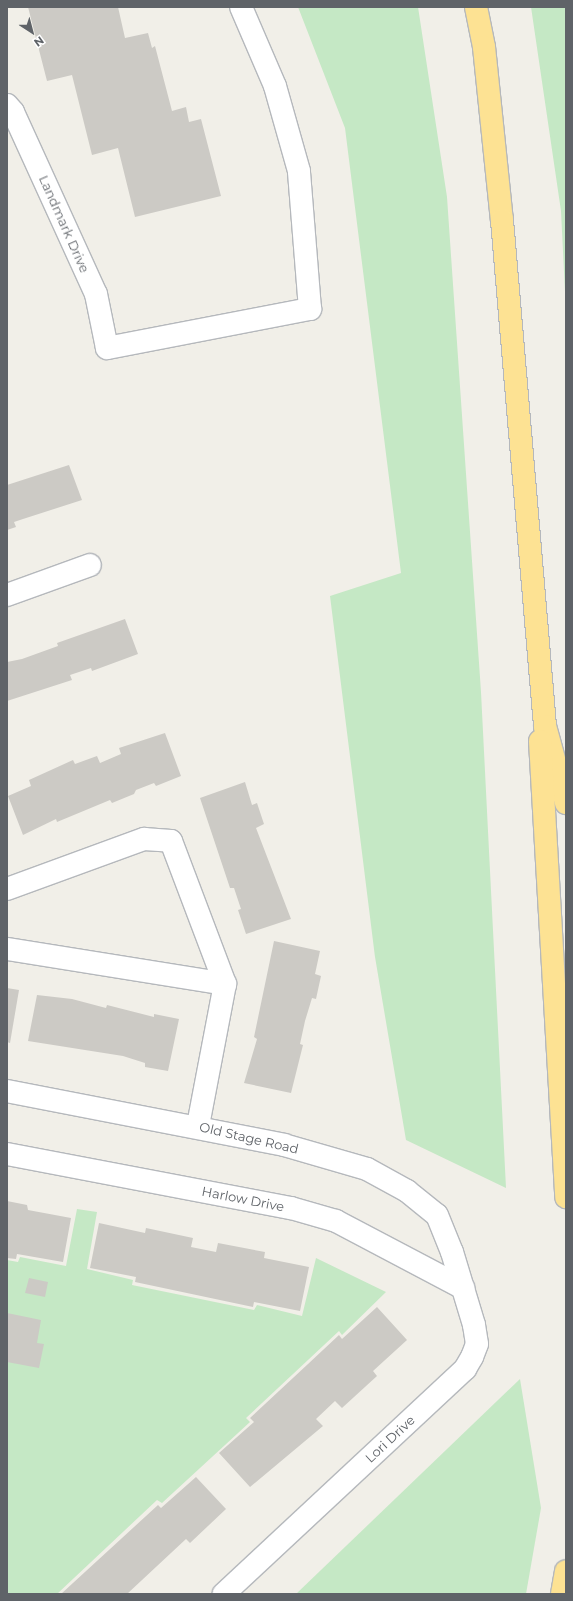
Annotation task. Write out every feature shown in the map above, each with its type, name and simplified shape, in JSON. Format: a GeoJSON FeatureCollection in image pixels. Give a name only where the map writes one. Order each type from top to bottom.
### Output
{"type":"FeatureCollection","features":[{"type":"Feature","properties":{"kind":"highway"},"geometry":{"type":"LineString","coordinates":[[476,7],[484,47],[502,220],[531,581],[545,726],[566,802]]}},
{"type":"Feature","properties":{"kind":"highway"},"geometry":{"type":"LineString","coordinates":[[531,581],[566,1197]]}},
{"type":"Feature","properties":{"kind":"highway"},"geometry":{"type":"LineString","coordinates":[[562,1594],[566,1571]]}},
{"type":"Feature","properties":{"kind":"street","name":"Landmark Drive"},"geometry":{"type":"LineString","coordinates":[[7,106],[13,112],[96,294],[107,348],[310,309],[299,171],[275,86],[241,7]]}},
{"type":"Feature","properties":{"kind":"street"},"geometry":{"type":"LineString","coordinates":[[7,595],[90,565]]}},
{"type":"Feature","properties":{"kind":"street"},"geometry":{"type":"LineString","coordinates":[[7,889],[144,839],[171,841],[225,984],[198,1126]]}},
{"type":"Feature","properties":{"kind":"street"},"geometry":{"type":"LineString","coordinates":[[7,949],[225,984]]}},
{"type":"Feature","properties":{"kind":"street","name":"Old Stage Road"},"geometry":{"type":"LineString","coordinates":[[7,1091],[198,1126],[284,1145],[367,1170],[407,1191],[437,1215],[452,1252]]}},
{"type":"Feature","properties":{"kind":"street","name":"Harlow Drive"},"geometry":{"type":"LineString","coordinates":[[7,1154],[306,1212],[336,1221],[379,1242],[464,1288]]}},
{"type":"Feature","properties":{"kind":"street","name":"Lori Drive"},"geometry":{"type":"LineString","coordinates":[[224,1594],[465,1369],[477,1344],[464,1288],[452,1252]]}},
{"type":"Feature","properties":{"kind":"green space"},"geometry":{"type":"Polygon","coordinates":[[[298,7],[418,7],[447,197],[481,692],[506,1188],[406,1140],[375,957],[330,596],[401,573],[345,128],[298,7]]]}},
{"type":"Feature","properties":{"kind":"green space"},"geometry":{"type":"Polygon","coordinates":[[[531,7],[566,7],[566,312],[561,211],[531,7]]]}},
{"type":"Feature","properties":{"kind":"green space"},"geometry":{"type":"Polygon","coordinates":[[[77,1209],[97,1212],[87,1269],[133,1280],[132,1285],[254,1310],[257,1305],[302,1316],[316,1258],[386,1292],[342,1335],[339,1331],[246,1418],[250,1422],[162,1503],[157,1500],[57,1594],[7,1594],[7,1260],[18,1262],[20,1257],[66,1266],[77,1209]]]}},
{"type":"Feature","properties":{"kind":"green space"},"geometry":{"type":"Polygon","coordinates":[[[520,1379],[541,1508],[526,1594],[296,1594],[520,1379]]]}},
{"type":"Feature","properties":{"kind":"building"},"geometry":{"type":"Polygon","coordinates":[[[28,7],[118,7],[125,38],[148,33],[152,48],[155,46],[172,111],[186,107],[189,122],[201,119],[221,196],[135,217],[118,148],[92,155],[72,75],[47,81],[28,7]]]}},
{"type":"Feature","properties":{"kind":"building"},"geometry":{"type":"Polygon","coordinates":[[[69,465],[82,500],[14,522],[16,527],[7,530],[7,485],[69,465]]]}},
{"type":"Feature","properties":{"kind":"building"},"geometry":{"type":"Polygon","coordinates":[[[125,619],[138,654],[92,671],[91,668],[70,675],[72,680],[7,701],[7,662],[22,659],[58,646],[57,643],[125,619]]]}},
{"type":"Feature","properties":{"kind":"building"},"geometry":{"type":"Polygon","coordinates":[[[165,733],[181,776],[156,786],[154,783],[136,790],[134,794],[112,803],[110,800],[57,822],[56,819],[23,835],[8,796],[31,786],[29,780],[73,760],[75,764],[97,756],[100,763],[121,754],[119,748],[165,733]]]}},
{"type":"Feature","properties":{"kind":"building"},"geometry":{"type":"Polygon","coordinates":[[[245,782],[252,805],[257,803],[264,824],[256,828],[291,919],[246,934],[238,910],[241,909],[234,888],[230,888],[200,798],[245,782]]]}},
{"type":"Feature","properties":{"kind":"building"},"geometry":{"type":"Polygon","coordinates":[[[274,941],[320,951],[315,974],[321,976],[316,999],[312,998],[305,1021],[300,1044],[303,1045],[291,1093],[244,1083],[257,1039],[254,1037],[274,941]]]}},
{"type":"Feature","properties":{"kind":"building"},"geometry":{"type":"Polygon","coordinates":[[[7,988],[19,990],[10,1043],[7,1042],[7,988]]]}},
{"type":"Feature","properties":{"kind":"building"},"geometry":{"type":"Polygon","coordinates":[[[37,995],[72,999],[106,1008],[107,1005],[154,1017],[154,1014],[179,1019],[168,1071],[145,1067],[145,1063],[123,1056],[28,1041],[37,995]]]}},
{"type":"Feature","properties":{"kind":"building"},"geometry":{"type":"Polygon","coordinates":[[[7,1201],[27,1205],[28,1210],[71,1218],[63,1262],[17,1254],[16,1259],[7,1258],[7,1201]]]}},
{"type":"Feature","properties":{"kind":"building"},"geometry":{"type":"Polygon","coordinates":[[[99,1223],[145,1233],[146,1228],[193,1238],[191,1247],[216,1252],[218,1243],[265,1252],[264,1258],[309,1267],[300,1311],[254,1302],[253,1307],[135,1282],[136,1277],[90,1268],[99,1223]]]}},
{"type":"Feature","properties":{"kind":"building"},"geometry":{"type":"Polygon","coordinates":[[[29,1278],[48,1282],[45,1297],[25,1293],[29,1278]]]}},
{"type":"Feature","properties":{"kind":"building"},"geometry":{"type":"Polygon","coordinates":[[[377,1307],[407,1340],[373,1371],[377,1376],[342,1408],[335,1401],[316,1419],[323,1426],[250,1487],[219,1453],[254,1422],[250,1418],[339,1335],[342,1339],[377,1307]]]}},
{"type":"Feature","properties":{"kind":"building"},"geometry":{"type":"Polygon","coordinates":[[[7,1313],[41,1320],[37,1343],[44,1344],[39,1368],[7,1362],[7,1313]]]}},
{"type":"Feature","properties":{"kind":"building"},"geometry":{"type":"Polygon","coordinates":[[[196,1477],[226,1509],[190,1543],[186,1539],[127,1594],[61,1594],[158,1505],[161,1508],[196,1477]]]}}]}
